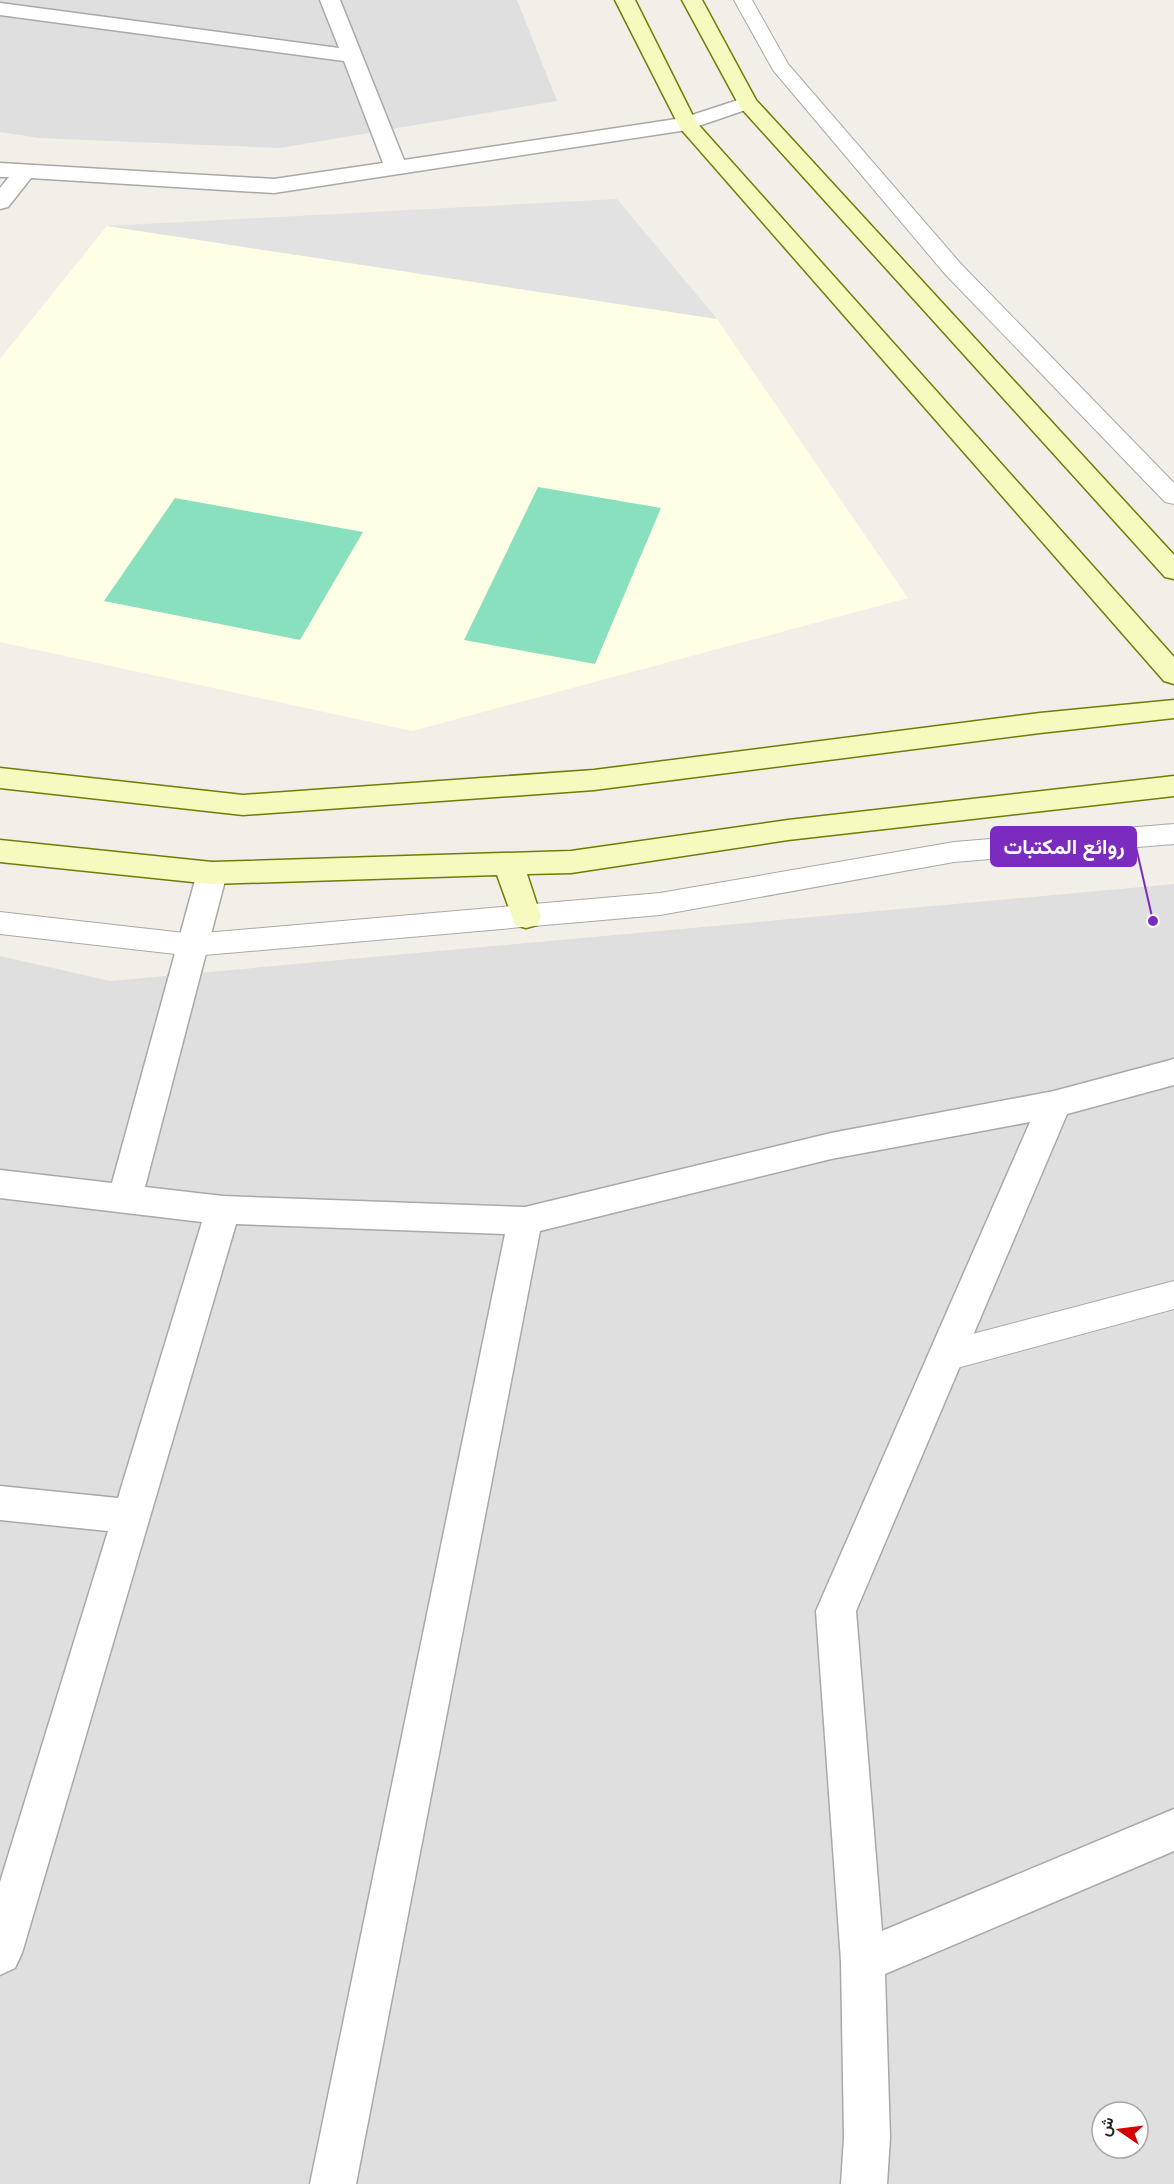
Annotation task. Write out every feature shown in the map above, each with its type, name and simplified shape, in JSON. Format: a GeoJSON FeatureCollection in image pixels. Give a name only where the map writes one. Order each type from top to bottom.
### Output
{"type":"FeatureCollection","features":[{"type":"Feature","properties":{"kind":"street"},"geometry":{"type":"LineString","coordinates":[[330,0],[396,168]]}},
{"type":"Feature","properties":{"kind":"street"},"geometry":{"type":"LineString","coordinates":[[625,0],[687,124],[1174,675]]}},
{"type":"Feature","properties":{"kind":"street"},"geometry":{"type":"LineString","coordinates":[[692,0],[747,103],[1174,571]]}},
{"type":"Feature","properties":{"kind":"street"},"geometry":{"type":"LineString","coordinates":[[0,9],[26,6],[353,56]]}},
{"type":"Feature","properties":{"kind":"street"},"geometry":{"type":"LineString","coordinates":[[0,170],[274,186],[687,124],[747,103]]}},
{"type":"Feature","properties":{"kind":"street"},"geometry":{"type":"LineString","coordinates":[[0,202],[24,173]]}},
{"type":"Feature","properties":{"kind":"street"},"geometry":{"type":"LineString","coordinates":[[0,778],[243,805],[594,780],[1040,723],[1174,709]]}},
{"type":"Feature","properties":{"kind":"street"},"geometry":{"type":"LineString","coordinates":[[0,851],[212,873],[571,862],[788,830],[1174,786]]}},
{"type":"Feature","properties":{"kind":"street"},"geometry":{"type":"LineString","coordinates":[[509,864],[526,917]]}},
{"type":"Feature","properties":{"kind":"street"},"geometry":{"type":"LineString","coordinates":[[125,1199],[212,873]]}},
{"type":"Feature","properties":{"kind":"street"},"geometry":{"type":"LineString","coordinates":[[0,1184],[223,1210],[525,1221],[831,1146],[1054,1104],[1174,1072]]}},
{"type":"Feature","properties":{"kind":"street"},"geometry":{"type":"LineString","coordinates":[[864,2184],[867,2138],[863,1961],[836,1611],[1054,1104]]}},
{"type":"Feature","properties":{"kind":"street"},"geometry":{"type":"LineString","coordinates":[[0,1953],[223,1210]]}},
{"type":"Feature","properties":{"kind":"street"},"geometry":{"type":"LineString","coordinates":[[333,2184],[525,1221]]}},
{"type":"Feature","properties":{"kind":"street"},"geometry":{"type":"LineString","coordinates":[[0,1503],[131,1516]]}},
{"type":"Feature","properties":{"kind":"street"},"geometry":{"type":"LineString","coordinates":[[863,1961],[1174,1830]]}},
{"type":"Feature","properties":{"kind":"lane"},"geometry":{"type":"LineString","coordinates":[[743,0],[780,66],[952,269],[1174,497]]}},
{"type":"Feature","properties":{"kind":"lane"},"geometry":{"type":"LineString","coordinates":[[0,923],[193,945],[660,904],[954,852],[1174,834]]}},
{"type":"Feature","properties":{"kind":"lane"},"geometry":{"type":"LineString","coordinates":[[946,1356],[1174,1295]]}},
{"type":"Feature","properties":{"kind":"shaded area"},"geometry":{"type":"Polygon","coordinates":[[[0,0],[517,0],[557,101],[280,148],[39,138],[0,132],[0,0]]]}},
{"type":"Feature","properties":{"kind":"shaded area"},"geometry":{"type":"Polygon","coordinates":[[[617,199],[717,319],[107,226],[617,199]]]}},
{"type":"Feature","properties":{"kind":"shaded area"},"geometry":{"type":"Polygon","coordinates":[[[107,226],[717,319],[908,598],[412,731],[0,642],[0,359],[107,226]]]}},
{"type":"Feature","properties":{"kind":"shaded area"},"geometry":{"type":"Polygon","coordinates":[[[1174,884],[1174,2184],[0,2184],[0,956],[110,981],[1174,884]]]}},
{"type":"Feature","properties":{"kind":"green space"},"geometry":{"type":"Polygon","coordinates":[[[538,487],[661,508],[595,664],[464,640],[538,487]]]}},
{"type":"Feature","properties":{"kind":"green space"},"geometry":{"type":"Polygon","coordinates":[[[175,498],[363,532],[300,640],[104,601],[175,498]]]}},
{"type":"Feature","properties":{"kind":"place","name":"روائع المكتبات"},"geometry":{"type":"Point","coordinates":[1153,921]}}]}
